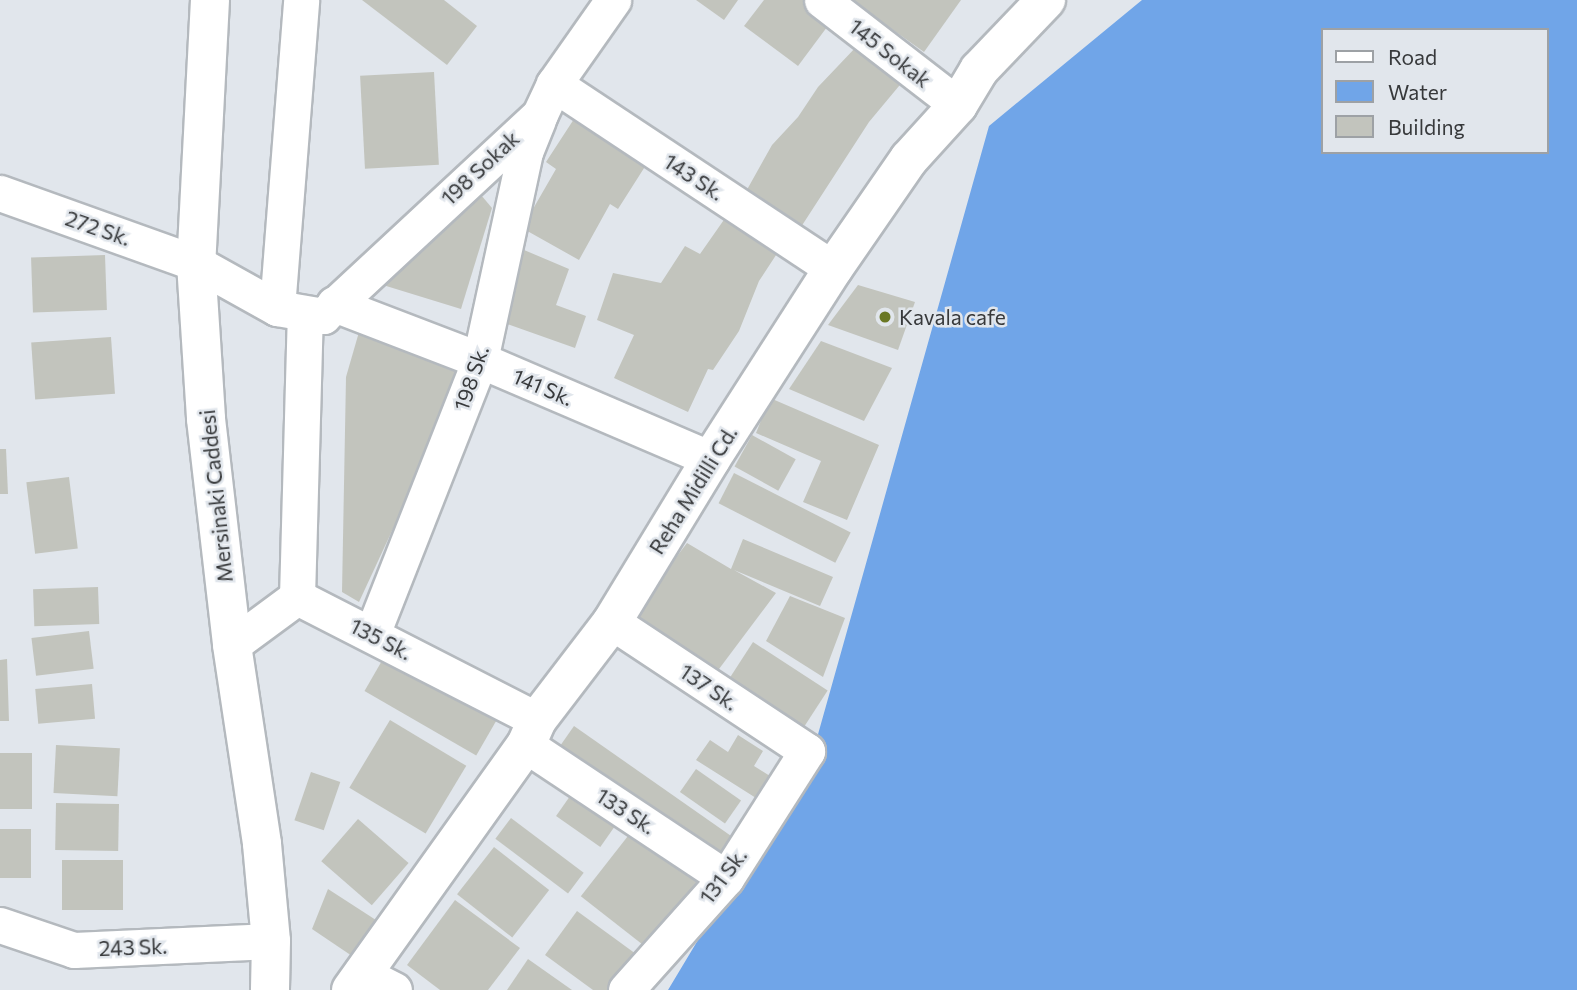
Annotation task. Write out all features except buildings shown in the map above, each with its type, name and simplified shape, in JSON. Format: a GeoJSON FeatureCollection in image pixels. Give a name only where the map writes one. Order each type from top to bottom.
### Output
{"type":"FeatureCollection","features":[{"type":"Feature","properties":{"kind":"street","name":"Mersinaki Caddesi"},"geometry":{"type":"LineString","coordinates":[[210,0],[197,262],[206,419],[232,645],[260,831],[271,941],[270,990]]}},
{"type":"Feature","properties":{"kind":"street"},"geometry":{"type":"LineString","coordinates":[[232,645],[297,597],[310,310],[301,0]]}},
{"type":"Feature","properties":{"kind":"street","name":"198 Sokak"},"geometry":{"type":"LineString","coordinates":[[310,310],[547,99],[613,0]]}},
{"type":"Feature","properties":{"kind":"street","name":"145 Sokak"},"geometry":{"type":"LineString","coordinates":[[822,0],[958,106]]}},
{"type":"Feature","properties":{"kind":"street","name":"Reha Midilli Cd."},"geometry":{"type":"LineString","coordinates":[[369,984],[531,733],[612,622],[711,459],[833,269],[909,159],[958,106],[979,70],[1046,0]]}},
{"type":"Feature","properties":{"kind":"street","name":"143 Sk."},"geometry":{"type":"LineString","coordinates":[[547,99],[833,269]]}},
{"type":"Feature","properties":{"kind":"street","name":"198 Sk."},"geometry":{"type":"LineString","coordinates":[[372,634],[480,360],[525,152],[547,99]]}},
{"type":"Feature","properties":{"kind":"street","name":"272 Sk."},"geometry":{"type":"LineString","coordinates":[[0,193],[197,262]]}},
{"type":"Feature","properties":{"kind":"street","name":"141 Sk."},"geometry":{"type":"LineString","coordinates":[[197,262],[310,310],[480,360],[711,459]]}},
{"type":"Feature","properties":{"kind":"street","name":"135 Sk."},"geometry":{"type":"LineString","coordinates":[[297,597],[372,634],[531,733]]}},
{"type":"Feature","properties":{"kind":"street","name":"137 Sk."},"geometry":{"type":"LineString","coordinates":[[612,622],[807,751]]}},
{"type":"Feature","properties":{"kind":"street","name":"133 Sk."},"geometry":{"type":"LineString","coordinates":[[531,733],[726,878]]}},
{"type":"Feature","properties":{"kind":"street","name":"131 Sk."},"geometry":{"type":"LineString","coordinates":[[626,990],[726,878],[807,751]]}},
{"type":"Feature","properties":{"kind":"street","name":"243 Sk."},"geometry":{"type":"LineString","coordinates":[[0,925],[74,950],[271,941]]}},
{"type":"Feature","properties":{"kind":"water"},"geometry":{"type":"Polygon","coordinates":[[[1142,0],[1577,0],[1577,990],[668,990],[815,745],[989,126],[1142,0]]]}},
{"type":"Feature","properties":{"kind":"place","name":"Kavala cafe"},"geometry":{"type":"Point","coordinates":[885,317]}}]}
